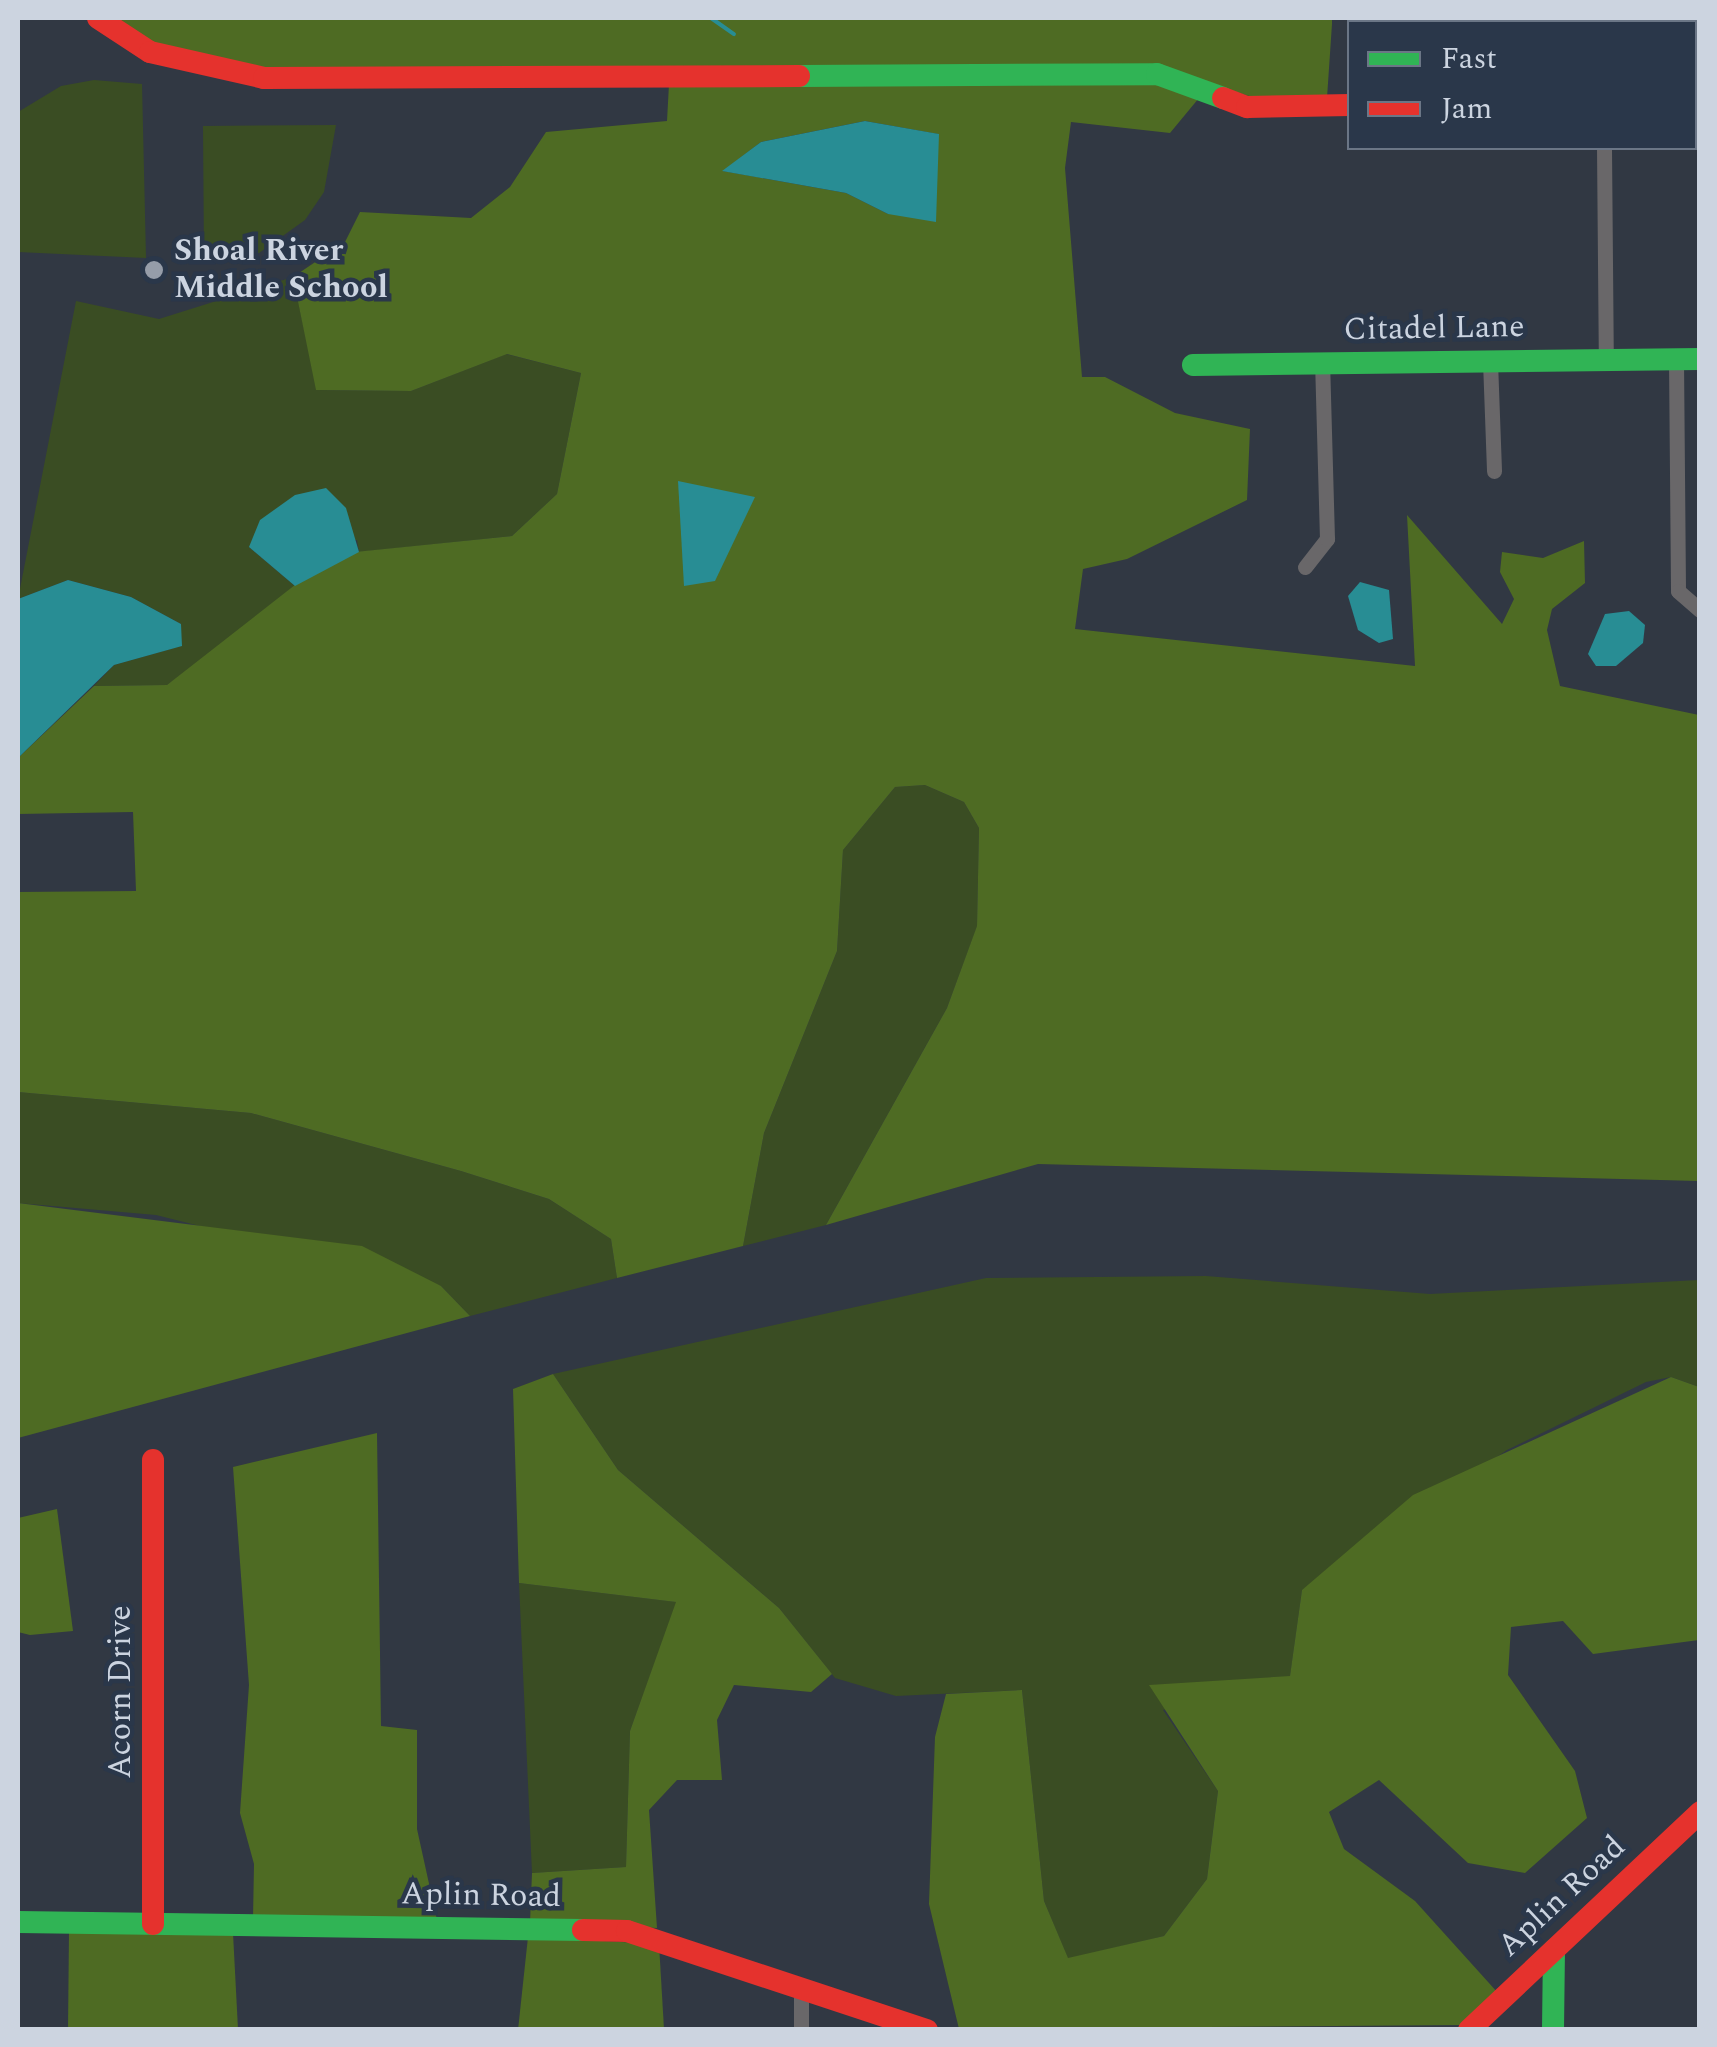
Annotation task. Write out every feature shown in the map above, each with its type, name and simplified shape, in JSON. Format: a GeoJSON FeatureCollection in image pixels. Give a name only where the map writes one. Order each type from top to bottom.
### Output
{"type":"FeatureCollection","features":[{"type":"Feature","properties":{"kind":"street"},"geometry":{"type":"LineString","coordinates":[[103,19],[150,52],[264,78],[1156,74],[1247,106],[1347,106]]}},
{"type":"Feature","properties":{"kind":"street"},"geometry":{"type":"LineString","coordinates":[[1604,150],[1606,360]]}},
{"type":"Feature","properties":{"kind":"street"},"geometry":{"type":"LineString","coordinates":[[1676,359],[1678,591],[1700,610]]}},
{"type":"Feature","properties":{"kind":"street","name":"Citadel Lane"},"geometry":{"type":"LineString","coordinates":[[1193,365],[1700,359]]}},
{"type":"Feature","properties":{"kind":"street"},"geometry":{"type":"LineString","coordinates":[[1490,360],[1494,471]]}},
{"type":"Feature","properties":{"kind":"street"},"geometry":{"type":"LineString","coordinates":[[1305,567],[1327,539],[1322,363]]}},
{"type":"Feature","properties":{"kind":"street","name":"Acorn Drive"},"geometry":{"type":"LineString","coordinates":[[153,1460],[153,1924]]}},
{"type":"Feature","properties":{"kind":"street","name":"Aplin Road"},"geometry":{"type":"LineString","coordinates":[[1469,2030],[1700,1812]]}},
{"type":"Feature","properties":{"kind":"street","name":"Aplin Road"},"geometry":{"type":"LineString","coordinates":[[18,1922],[627,1931],[927,2030]]}},
{"type":"Feature","properties":{"kind":"street"},"geometry":{"type":"LineString","coordinates":[[1553,2030],[1554,1950]]}},
{"type":"Feature","properties":{"kind":"street"},"geometry":{"type":"LineString","coordinates":[[801,1989],[801,2030]]}},
{"type":"Feature","properties":{"kind":"green space"},"geometry":{"type":"Polygon","coordinates":[[[111,18],[1332,18],[1332,24],[1327,98],[1252,97],[1156,66],[264,70],[152,45],[111,18]]]}},
{"type":"Feature","properties":{"kind":"green space"},"geometry":{"type":"Polygon","coordinates":[[[94,80],[142,84],[146,258],[18,252],[18,112],[61,86],[94,80]]]}},
{"type":"Feature","properties":{"kind":"green space"},"geometry":{"type":"Polygon","coordinates":[[[1156,82],[1199,98],[1170,133],[1071,122],[1065,168],[1082,377],[1105,377],[1175,413],[1250,429],[1247,500],[1127,559],[1083,569],[1075,629],[1415,666],[1407,515],[1502,624],[1514,599],[1500,572],[1502,552],[1543,558],[1584,541],[1585,583],[1552,609],[1547,630],[1560,686],[1699,715],[1699,1181],[1038,1164],[826,1225],[947,1008],[977,926],[979,828],[964,802],[925,785],[895,787],[843,850],[837,951],[764,1133],[743,1246],[617,1278],[611,1239],[549,1199],[461,1171],[251,1113],[18,1092],[18,892],[136,891],[133,812],[18,814],[18,758],[94,686],[167,685],[300,581],[355,552],[512,536],[557,494],[581,373],[507,354],[411,391],[316,390],[293,277],[345,242],[360,212],[471,218],[510,187],[546,132],[667,121],[669,84],[1156,82]],[[865,121],[761,142],[723,171],[846,193],[888,214],[938,134],[865,121]]]}},
{"type":"Feature","properties":{"kind":"green space"},"geometry":{"type":"Polygon","coordinates":[[[336,125],[324,192],[305,220],[259,253],[204,257],[203,126],[336,125]]]}},
{"type":"Feature","properties":{"kind":"green space"},"geometry":{"type":"Polygon","coordinates":[[[293,277],[317,390],[411,391],[506,354],[581,373],[557,494],[512,536],[359,552],[357,540],[249,547],[295,586],[257,623],[167,685],[94,686],[114,665],[181,646],[181,624],[131,597],[68,580],[18,599],[76,301],[159,319],[293,277]]]}},
{"type":"Feature","properties":{"kind":"green space"},"geometry":{"type":"Polygon","coordinates":[[[925,785],[964,802],[979,828],[977,927],[947,1008],[826,1225],[743,1246],[764,1133],[837,951],[843,850],[895,787],[925,785]]]}},
{"type":"Feature","properties":{"kind":"green space"},"geometry":{"type":"Polygon","coordinates":[[[18,1092],[251,1113],[461,1171],[549,1199],[611,1239],[617,1278],[470,1316],[441,1286],[156,1215],[18,1203],[18,1092]]]}},
{"type":"Feature","properties":{"kind":"green space"},"geometry":{"type":"Polygon","coordinates":[[[18,1203],[362,1246],[441,1286],[470,1316],[18,1438],[18,1203]]]}},
{"type":"Feature","properties":{"kind":"green space"},"geometry":{"type":"Polygon","coordinates":[[[1206,1276],[1430,1294],[1699,1280],[1699,1387],[1671,1377],[1646,1382],[1507,1450],[1302,1590],[1290,1677],[1163,1710],[1218,1791],[1207,1879],[1164,1936],[1068,1959],[1044,1901],[1022,1690],[896,1696],[835,1678],[779,1608],[618,1470],[553,1374],[986,1278],[1206,1276]]]}},
{"type":"Feature","properties":{"kind":"green space"},"geometry":{"type":"Polygon","coordinates":[[[553,1374],[618,1470],[779,1608],[832,1674],[811,1692],[734,1685],[717,1720],[722,1780],[677,1780],[649,1810],[657,1928],[530,1922],[532,1873],[626,1867],[630,1731],[676,1602],[519,1583],[513,1389],[553,1374]]]}},
{"type":"Feature","properties":{"kind":"green space"},"geometry":{"type":"Polygon","coordinates":[[[1671,1377],[1699,1387],[1699,1640],[1593,1654],[1563,1621],[1511,1627],[1508,1675],[1575,1771],[1587,1818],[1525,1873],[1468,1863],[1379,1780],[1329,1812],[1344,1849],[1415,1901],[1498,1993],[1463,2025],[959,2029],[929,1904],[935,1737],[946,1694],[1022,1690],[1044,1901],[1068,1958],[1164,1936],[1207,1879],[1218,1791],[1149,1685],[1290,1676],[1302,1590],[1413,1495],[1671,1377]]]}},
{"type":"Feature","properties":{"kind":"green space"},"geometry":{"type":"Polygon","coordinates":[[[377,1433],[381,1726],[417,1730],[417,1829],[437,1920],[253,1918],[254,1864],[240,1813],[249,1685],[233,1467],[377,1433]]]}},
{"type":"Feature","properties":{"kind":"green space"},"geometry":{"type":"Polygon","coordinates":[[[57,1509],[73,1631],[30,1635],[18,1632],[18,1518],[57,1509]]]}},
{"type":"Feature","properties":{"kind":"green space"},"geometry":{"type":"Polygon","coordinates":[[[519,1583],[677,1602],[630,1731],[626,1867],[532,1873],[519,1583]]]}},
{"type":"Feature","properties":{"kind":"green space"},"geometry":{"type":"Polygon","coordinates":[[[69,1931],[233,1933],[238,2029],[68,2030],[69,1931]]]}},
{"type":"Feature","properties":{"kind":"green space"},"geometry":{"type":"Polygon","coordinates":[[[528,1937],[659,1944],[664,2029],[518,2030],[528,1937]]]}},
{"type":"Feature","properties":{"kind":"water"},"geometry":{"type":"Polygon","coordinates":[[[865,121],[939,134],[936,222],[888,214],[846,193],[722,171],[761,142],[865,121]]]}},
{"type":"Feature","properties":{"kind":"water"},"geometry":{"type":"Polygon","coordinates":[[[678,481],[755,497],[715,581],[684,586],[678,481]]]}},
{"type":"Feature","properties":{"kind":"water"},"geometry":{"type":"Polygon","coordinates":[[[326,488],[346,508],[359,552],[295,586],[249,547],[260,520],[295,495],[326,488]]]}},
{"type":"Feature","properties":{"kind":"water"},"geometry":{"type":"Polygon","coordinates":[[[68,580],[131,597],[181,624],[182,646],[114,665],[18,758],[18,599],[68,580]]]}},
{"type":"Feature","properties":{"kind":"water"},"geometry":{"type":"Polygon","coordinates":[[[1360,582],[1389,590],[1393,639],[1379,643],[1358,630],[1348,596],[1360,582]]]}},
{"type":"Feature","properties":{"kind":"water"},"geometry":{"type":"Polygon","coordinates":[[[1629,611],[1645,625],[1643,643],[1616,666],[1596,666],[1588,654],[1605,614],[1629,611]]]}},
{"type":"Feature","properties":{"kind":"waterway"},"geometry":{"type":"LineString","coordinates":[[711,18],[734,34]]}},
{"type":"Feature","properties":{"kind":"traffic: fast"},"geometry":{"type":"LineString","coordinates":[[799,76],[1157,74],[1223,98]]}},
{"type":"Feature","properties":{"kind":"traffic: fast"},"geometry":{"type":"LineString","coordinates":[[1193,365],[1700,359]]}},
{"type":"Feature","properties":{"kind":"traffic: fast"},"geometry":{"type":"LineString","coordinates":[[18,1922],[583,1930]]}},
{"type":"Feature","properties":{"kind":"traffic: fast"},"geometry":{"type":"LineString","coordinates":[[1553,2030],[1554,1950]]}},
{"type":"Feature","properties":{"kind":"traffic: jam"},"geometry":{"type":"LineString","coordinates":[[98,18],[150,52],[264,78],[799,76]]}},
{"type":"Feature","properties":{"kind":"traffic: jam"},"geometry":{"type":"LineString","coordinates":[[1223,98],[1247,107],[1347,105]]}},
{"type":"Feature","properties":{"kind":"traffic: jam"},"geometry":{"type":"LineString","coordinates":[[153,1460],[153,1924]]}},
{"type":"Feature","properties":{"kind":"traffic: jam"},"geometry":{"type":"LineString","coordinates":[[1469,2030],[1700,1812]]}},
{"type":"Feature","properties":{"kind":"traffic: jam"},"geometry":{"type":"LineString","coordinates":[[583,1930],[627,1931],[927,2030]]}},
{"type":"Feature","properties":{"kind":"place","name":"Shoal River Middle School"},"geometry":{"type":"Point","coordinates":[154,270]}}]}
